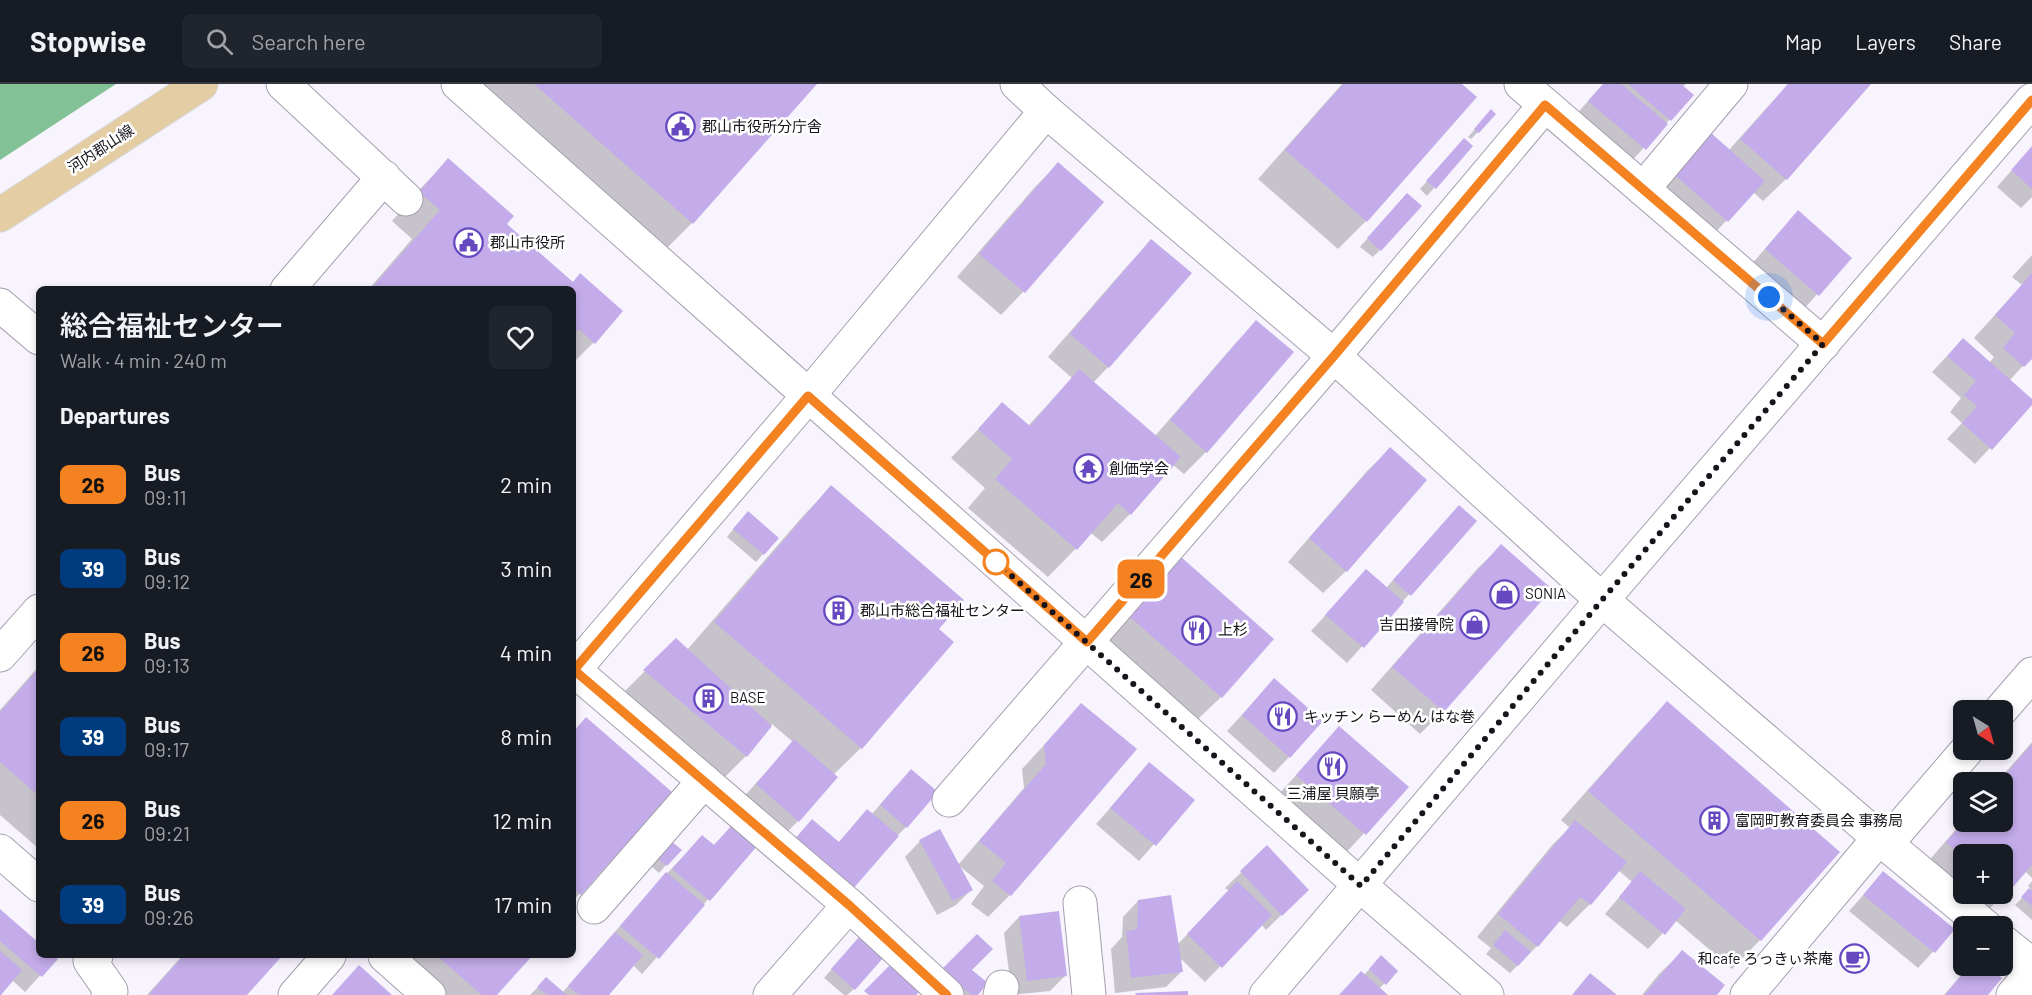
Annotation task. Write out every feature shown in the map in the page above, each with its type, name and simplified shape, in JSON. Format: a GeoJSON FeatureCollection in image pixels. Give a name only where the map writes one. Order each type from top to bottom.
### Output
{"type":"FeatureCollection","features":[{"type":"Feature","properties":{"kind":"main road","name":"河内郡山線"},"geometry":{"type":"LineString","coordinates":[[0,215],[201,84]]}},
{"type":"Feature","properties":{"kind":"street"},"geometry":{"type":"LineString","coordinates":[[283,84],[395,188],[291,286]]}},
{"type":"Feature","properties":{"kind":"street"},"geometry":{"type":"LineString","coordinates":[[458,84],[1361,886],[1487,995]]}},
{"type":"Feature","properties":{"kind":"street"},"geometry":{"type":"LineString","coordinates":[[1017,84],[1334,356],[1602,600],[1973,916]]}},
{"type":"Feature","properties":{"kind":"street"},"geometry":{"type":"LineString","coordinates":[[1643,189],[1731,84]]}},
{"type":"Feature","properties":{"kind":"street"},"geometry":{"type":"LineString","coordinates":[[949,800],[1334,356],[1533,94],[1823,344]]}},
{"type":"Feature","properties":{"kind":"street"},"geometry":{"type":"LineString","coordinates":[[1266,995],[2032,100]]}},
{"type":"Feature","properties":{"kind":"street"},"geometry":{"type":"LineString","coordinates":[[576,667],[808,396],[1046,111]]}},
{"type":"Feature","properties":{"kind":"street"},"geometry":{"type":"LineString","coordinates":[[0,305],[36,335]]}},
{"type":"Feature","properties":{"kind":"street"},"geometry":{"type":"LineString","coordinates":[[0,656],[36,614]]}},
{"type":"Feature","properties":{"kind":"street"},"geometry":{"type":"LineString","coordinates":[[576,673],[849,905],[947,995]]}},
{"type":"Feature","properties":{"kind":"street"},"geometry":{"type":"LineString","coordinates":[[2010,700],[2032,674]]}},
{"type":"Feature","properties":{"kind":"street"},"geometry":{"type":"LineString","coordinates":[[1748,995],[1883,841],[1958,760]]}},
{"type":"Feature","properties":{"kind":"street"},"geometry":{"type":"LineString","coordinates":[[594,907],[704,781]]}},
{"type":"Feature","properties":{"kind":"street"},"geometry":{"type":"LineString","coordinates":[[0,851],[36,882]]}},
{"type":"Feature","properties":{"kind":"street"},"geometry":{"type":"LineString","coordinates":[[1080,903],[1089,995]]}},
{"type":"Feature","properties":{"kind":"street"},"geometry":{"type":"LineString","coordinates":[[770,995],[849,905]]}},
{"type":"Feature","properties":{"kind":"street"},"geometry":{"type":"LineString","coordinates":[[2013,950],[2032,965]]}},
{"type":"Feature","properties":{"kind":"street"},"geometry":{"type":"LineString","coordinates":[[94,958],[90,961],[111,991],[108,995]]}},
{"type":"Feature","properties":{"kind":"street"},"geometry":{"type":"LineString","coordinates":[[295,995],[327,958]]}},
{"type":"Feature","properties":{"kind":"street"},"geometry":{"type":"LineString","coordinates":[[387,958],[429,995]]}},
{"type":"Feature","properties":{"kind":"street"},"geometry":{"type":"LineString","coordinates":[[2013,995],[2032,973]]}},
{"type":"Feature","properties":{"kind":"green space"},"geometry":{"type":"Polygon","coordinates":[[[0,84],[116,84],[0,160],[0,84]]]}},
{"type":"Feature","properties":{"kind":"building","name":"郡山市役所分庁舎"},"geometry":{"type":"Polygon","coordinates":[[[534,84],[817,84],[693,224],[534,84]]]}},
{"type":"Feature","properties":{"kind":"building"},"geometry":{"type":"Polygon","coordinates":[[[1343,84],[1462,84],[1477,97],[1367,222],[1285,150],[1343,84]]]}},
{"type":"Feature","properties":{"kind":"building"},"geometry":{"type":"Polygon","coordinates":[[[1603,84],[1621,84],[1668,124],[1646,150],[1588,101],[1603,84]]]}},
{"type":"Feature","properties":{"kind":"building"},"geometry":{"type":"Polygon","coordinates":[[[1628,84],[1681,84],[1694,95],[1671,121],[1628,84]]]}},
{"type":"Feature","properties":{"kind":"building"},"geometry":{"type":"Polygon","coordinates":[[[1788,84],[1871,84],[1787,180],[1740,139],[1788,84]]]}},
{"type":"Feature","properties":{"kind":"building"},"geometry":{"type":"Polygon","coordinates":[[[1491,109],[1496,114],[1479,133],[1474,129],[1491,109]]]}},
{"type":"Feature","properties":{"kind":"building"},"geometry":{"type":"Polygon","coordinates":[[[1711,133],[1765,181],[1728,222],[1675,175],[1711,133]]]}},
{"type":"Feature","properties":{"kind":"building"},"geometry":{"type":"Polygon","coordinates":[[[1464,138],[1473,146],[1436,189],[1426,181],[1464,138]]]}},
{"type":"Feature","properties":{"kind":"building"},"geometry":{"type":"Polygon","coordinates":[[[2032,146],[2032,189],[2011,170],[2032,146]]]}},
{"type":"Feature","properties":{"kind":"building","name":"郡山市役所"},"geometry":{"type":"Polygon","coordinates":[[[448,158],[514,216],[507,224],[573,282],[580,273],[623,311],[595,344],[579,329],[576,332],[576,286],[374,286],[440,210],[419,192],[448,158]]]}},
{"type":"Feature","properties":{"kind":"building"},"geometry":{"type":"Polygon","coordinates":[[[1058,162],[1104,202],[1025,293],[979,254],[1058,162]]]}},
{"type":"Feature","properties":{"kind":"building"},"geometry":{"type":"Polygon","coordinates":[[[1407,193],[1422,206],[1381,251],[1367,238],[1407,193]]]}},
{"type":"Feature","properties":{"kind":"building"},"geometry":{"type":"Polygon","coordinates":[[[1798,210],[1852,258],[1819,296],[1765,249],[1798,210]]]}},
{"type":"Feature","properties":{"kind":"building"},"geometry":{"type":"Polygon","coordinates":[[[1151,239],[1192,273],[1109,368],[1070,334],[1151,239]]]}},
{"type":"Feature","properties":{"kind":"building"},"geometry":{"type":"Polygon","coordinates":[[[2032,273],[2032,359],[2024,367],[2003,348],[2015,333],[1995,315],[2032,273]]]}},
{"type":"Feature","properties":{"kind":"building"},"geometry":{"type":"Polygon","coordinates":[[[1256,320],[1294,352],[1207,453],[1170,420],[1256,320]]]}},
{"type":"Feature","properties":{"kind":"building"},"geometry":{"type":"Polygon","coordinates":[[[1963,338],[2032,399],[2032,405],[1992,450],[1962,423],[1977,406],[1964,395],[1976,381],[1947,356],[1963,338]]]}},
{"type":"Feature","properties":{"kind":"building","name":"創価学会"},"geometry":{"type":"Polygon","coordinates":[[[1079,369],[1181,457],[1131,515],[1118,503],[1077,550],[995,479],[1012,459],[978,429],[1002,402],[1030,426],[1079,369]]]}},
{"type":"Feature","properties":{"kind":"building"},"geometry":{"type":"Polygon","coordinates":[[[1390,447],[1427,480],[1347,572],[1309,538],[1390,447]]]}},
{"type":"Feature","properties":{"kind":"building","name":"郡山市総合福祉センター"},"geometry":{"type":"Polygon","coordinates":[[[831,485],[964,600],[939,629],[954,642],[862,749],[714,622],[831,485]]]}},
{"type":"Feature","properties":{"kind":"building"},"geometry":{"type":"Polygon","coordinates":[[[1459,505],[1477,521],[1411,596],[1393,580],[1459,505]]]}},
{"type":"Feature","properties":{"kind":"building"},"geometry":{"type":"Polygon","coordinates":[[[748,511],[779,538],[764,555],[733,529],[748,511]]]}},
{"type":"Feature","properties":{"kind":"building"},"geometry":{"type":"Polygon","coordinates":[[[1501,544],[1552,589],[1444,712],[1392,667],[1501,544]]]}},
{"type":"Feature","properties":{"kind":"building"},"geometry":{"type":"Polygon","coordinates":[[[1181,557],[1274,639],[1222,698],[1129,616],[1181,557]]]}},
{"type":"Feature","properties":{"kind":"building"},"geometry":{"type":"Polygon","coordinates":[[[1366,569],[1404,602],[1364,648],[1325,615],[1366,569]]]}},
{"type":"Feature","properties":{"kind":"building","name":"BASE"},"geometry":{"type":"Polygon","coordinates":[[[676,638],[772,726],[747,757],[643,670],[676,638]]]}},
{"type":"Feature","properties":{"kind":"building"},"geometry":{"type":"Polygon","coordinates":[[[36,671],[36,793],[0,762],[0,712],[36,671]]]}},
{"type":"Feature","properties":{"kind":"building"},"geometry":{"type":"Polygon","coordinates":[[[1274,678],[1323,721],[1290,758],[1242,715],[1274,678]]]}},
{"type":"Feature","properties":{"kind":"building","name":"富岡町教育委員会 事務局"},"geometry":{"type":"Polygon","coordinates":[[[1667,701],[1840,852],[1761,941],[1588,791],[1667,701]]]}},
{"type":"Feature","properties":{"kind":"building"},"geometry":{"type":"Polygon","coordinates":[[[1081,703],[1137,749],[1011,896],[992,881],[1006,863],[979,841],[1046,764],[1044,745],[1081,703]]]}},
{"type":"Feature","properties":{"kind":"building"},"geometry":{"type":"Polygon","coordinates":[[[586,717],[672,792],[581,895],[576,891],[576,729],[586,717]]]}},
{"type":"Feature","properties":{"kind":"building"},"geometry":{"type":"Polygon","coordinates":[[[1339,726],[1409,787],[1366,835],[1296,775],[1339,726]]]}},
{"type":"Feature","properties":{"kind":"building"},"geometry":{"type":"Polygon","coordinates":[[[794,739],[838,777],[799,822],[756,784],[794,739]]]}},
{"type":"Feature","properties":{"kind":"building"},"geometry":{"type":"Polygon","coordinates":[[[2032,744],[2032,865],[2013,887],[2013,844],[1953,844],[1953,848],[1946,842],[1955,832],[2013,832],[2013,772],[2008,772],[2032,744]]]}},
{"type":"Feature","properties":{"kind":"building"},"geometry":{"type":"Polygon","coordinates":[[[1149,762],[1195,800],[1156,846],[1110,808],[1149,762]]]}},
{"type":"Feature","properties":{"kind":"building"},"geometry":{"type":"Polygon","coordinates":[[[911,769],[938,792],[907,828],[880,805],[911,769]]]}},
{"type":"Feature","properties":{"kind":"building"},"geometry":{"type":"Polygon","coordinates":[[[867,809],[899,836],[852,890],[794,840],[812,819],[839,842],[867,809]]]}},
{"type":"Feature","properties":{"kind":"building"},"geometry":{"type":"Polygon","coordinates":[[[1575,820],[1627,862],[1591,905],[1580,897],[1538,947],[1498,914],[1575,820]]]}},
{"type":"Feature","properties":{"kind":"building"},"geometry":{"type":"Polygon","coordinates":[[[733,824],[758,845],[710,901],[672,869],[702,835],[714,845],[733,824]]]}},
{"type":"Feature","properties":{"kind":"building"},"geometry":{"type":"Polygon","coordinates":[[[940,829],[973,890],[953,901],[919,840],[940,829]]]}},
{"type":"Feature","properties":{"kind":"building"},"geometry":{"type":"Polygon","coordinates":[[[671,841],[682,850],[667,866],[657,858],[671,841]]]}},
{"type":"Feature","properties":{"kind":"building"},"geometry":{"type":"Polygon","coordinates":[[[1267,845],[1309,890],[1282,916],[1240,871],[1267,845]]]}},
{"type":"Feature","properties":{"kind":"building"},"geometry":{"type":"Polygon","coordinates":[[[1640,871],[1686,909],[1665,935],[1619,897],[1640,871]]]}},
{"type":"Feature","properties":{"kind":"building"},"geometry":{"type":"Polygon","coordinates":[[[1883,871],[1953,927],[1953,931],[1935,953],[1863,895],[1883,871]]]}},
{"type":"Feature","properties":{"kind":"building"},"geometry":{"type":"Polygon","coordinates":[[[666,872],[705,905],[659,959],[620,926],[666,872]]]}},
{"type":"Feature","properties":{"kind":"building"},"geometry":{"type":"Polygon","coordinates":[[[1237,881],[1272,915],[1222,968],[1187,934],[1237,881]]]}},
{"type":"Feature","properties":{"kind":"building"},"geometry":{"type":"Polygon","coordinates":[[[2029,888],[2032,891],[2032,906],[2021,897],[2029,888]]]}},
{"type":"Feature","properties":{"kind":"building"},"geometry":{"type":"Polygon","coordinates":[[[1171,895],[1183,972],[1131,978],[1126,931],[1137,929],[1138,900],[1171,895]]]}},
{"type":"Feature","properties":{"kind":"building"},"geometry":{"type":"Polygon","coordinates":[[[0,909],[36,940],[36,958],[58,959],[42,977],[0,941],[0,909]]]}},
{"type":"Feature","properties":{"kind":"building"},"geometry":{"type":"Polygon","coordinates":[[[1059,911],[1067,976],[1027,981],[1019,916],[1059,911]]]}},
{"type":"Feature","properties":{"kind":"building"},"geometry":{"type":"Polygon","coordinates":[[[1505,930],[1531,952],[1518,966],[1493,945],[1505,930]]]}},
{"type":"Feature","properties":{"kind":"building"},"geometry":{"type":"Polygon","coordinates":[[[615,932],[643,955],[609,995],[579,995],[568,986],[615,932]]]}},
{"type":"Feature","properties":{"kind":"building"},"geometry":{"type":"Polygon","coordinates":[[[977,934],[993,949],[972,970],[988,983],[978,995],[972,995],[940,971],[977,934]]]}},
{"type":"Feature","properties":{"kind":"building"},"geometry":{"type":"Polygon","coordinates":[[[859,937],[883,958],[855,990],[831,969],[859,937]]]}},
{"type":"Feature","properties":{"kind":"building"},"geometry":{"type":"Polygon","coordinates":[[[1682,950],[1725,985],[1717,995],[1644,995],[1682,950]]]}},
{"type":"Feature","properties":{"kind":"building"},"geometry":{"type":"Polygon","coordinates":[[[0,951],[22,970],[1,995],[0,995],[0,951]]]}},
{"type":"Feature","properties":{"kind":"building"},"geometry":{"type":"Polygon","coordinates":[[[1381,955],[1398,971],[1386,985],[1369,969],[1381,955]]]}},
{"type":"Feature","properties":{"kind":"building"},"geometry":{"type":"Polygon","coordinates":[[[181,958],[280,958],[247,995],[153,995],[150,993],[181,958]]]}},
{"type":"Feature","properties":{"kind":"building"},"geometry":{"type":"Polygon","coordinates":[[[439,958],[530,958],[497,995],[482,995],[439,958]]]}},
{"type":"Feature","properties":{"kind":"building"},"geometry":{"type":"Polygon","coordinates":[[[893,962],[921,990],[916,995],[869,995],[864,991],[893,962]]]}},
{"type":"Feature","properties":{"kind":"building"},"geometry":{"type":"Polygon","coordinates":[[[359,965],[392,995],[332,995],[359,965]]]}},
{"type":"Feature","properties":{"kind":"building"},"geometry":{"type":"Polygon","coordinates":[[[1361,971],[1388,995],[1339,995],[1361,971]]]}},
{"type":"Feature","properties":{"kind":"building"},"geometry":{"type":"Polygon","coordinates":[[[1590,973],[1617,995],[1572,995],[1590,973]]]}},
{"type":"Feature","properties":{"kind":"building"},"geometry":{"type":"Polygon","coordinates":[[[1961,976],[2000,976],[2002,978],[1988,995],[1945,995],[1961,976]]]}},
{"type":"Feature","properties":{"kind":"building"},"geometry":{"type":"Polygon","coordinates":[[[546,977],[567,995],[547,995],[537,987],[546,977]]]}},
{"type":"Feature","properties":{"kind":"building"},"geometry":{"type":"Polygon","coordinates":[[[1188,991],[1188,995],[1136,995],[1135,993],[1188,991]]]}},
{"type":"Feature","properties":{"kind":"bus line","name":"26"},"geometry":{"type":"LineString","coordinates":[[576,668],[808,396],[1087,642],[1334,356],[1545,105],[1823,344],[2032,100]]}},
{"type":"Feature","properties":{"kind":"bus line","name":"26"},"geometry":{"type":"LineString","coordinates":[[576,672],[849,905],[947,995]]}},
{"type":"Feature","properties":{"kind":"place","name":"郡山市役所分庁舎"},"geometry":{"type":"Point","coordinates":[681,127]}},
{"type":"Feature","properties":{"kind":"place","name":"郡山市役所"},"geometry":{"type":"Point","coordinates":[469,243]}},
{"type":"Feature","properties":{"kind":"place","name":"創価学会"},"geometry":{"type":"Point","coordinates":[1088,469]}},
{"type":"Feature","properties":{"kind":"place","name":"SONIA"},"geometry":{"type":"Point","coordinates":[1504,594]}},
{"type":"Feature","properties":{"kind":"place","name":"郡山市総合福祉センター"},"geometry":{"type":"Point","coordinates":[839,611]}},
{"type":"Feature","properties":{"kind":"place","name":"吉田接骨院"},"geometry":{"type":"Point","coordinates":[1475,625]}},
{"type":"Feature","properties":{"kind":"place","name":"上杉"},"geometry":{"type":"Point","coordinates":[1197,630]}},
{"type":"Feature","properties":{"kind":"place","name":"BASE"},"geometry":{"type":"Point","coordinates":[709,698]}},
{"type":"Feature","properties":{"kind":"place","name":"キッチン らーめん はな巻"},"geometry":{"type":"Point","coordinates":[1283,717]}},
{"type":"Feature","properties":{"kind":"place","name":"三浦屋 貝願亭"},"geometry":{"type":"Point","coordinates":[1333,767]}},
{"type":"Feature","properties":{"kind":"place","name":"富岡町教育委員会 事務局"},"geometry":{"type":"Point","coordinates":[1714,821]}},
{"type":"Feature","properties":{"kind":"place","name":"和cafe ろっきぃ茶庵"},"geometry":{"type":"Point","coordinates":[1854,959]}},
{"type":"Feature","properties":{"kind":"route"},"geometry":{"type":"LineString","coordinates":[[996,562],[1361,886],[1602,600],[1823,344],[1769,297]]}}]}
